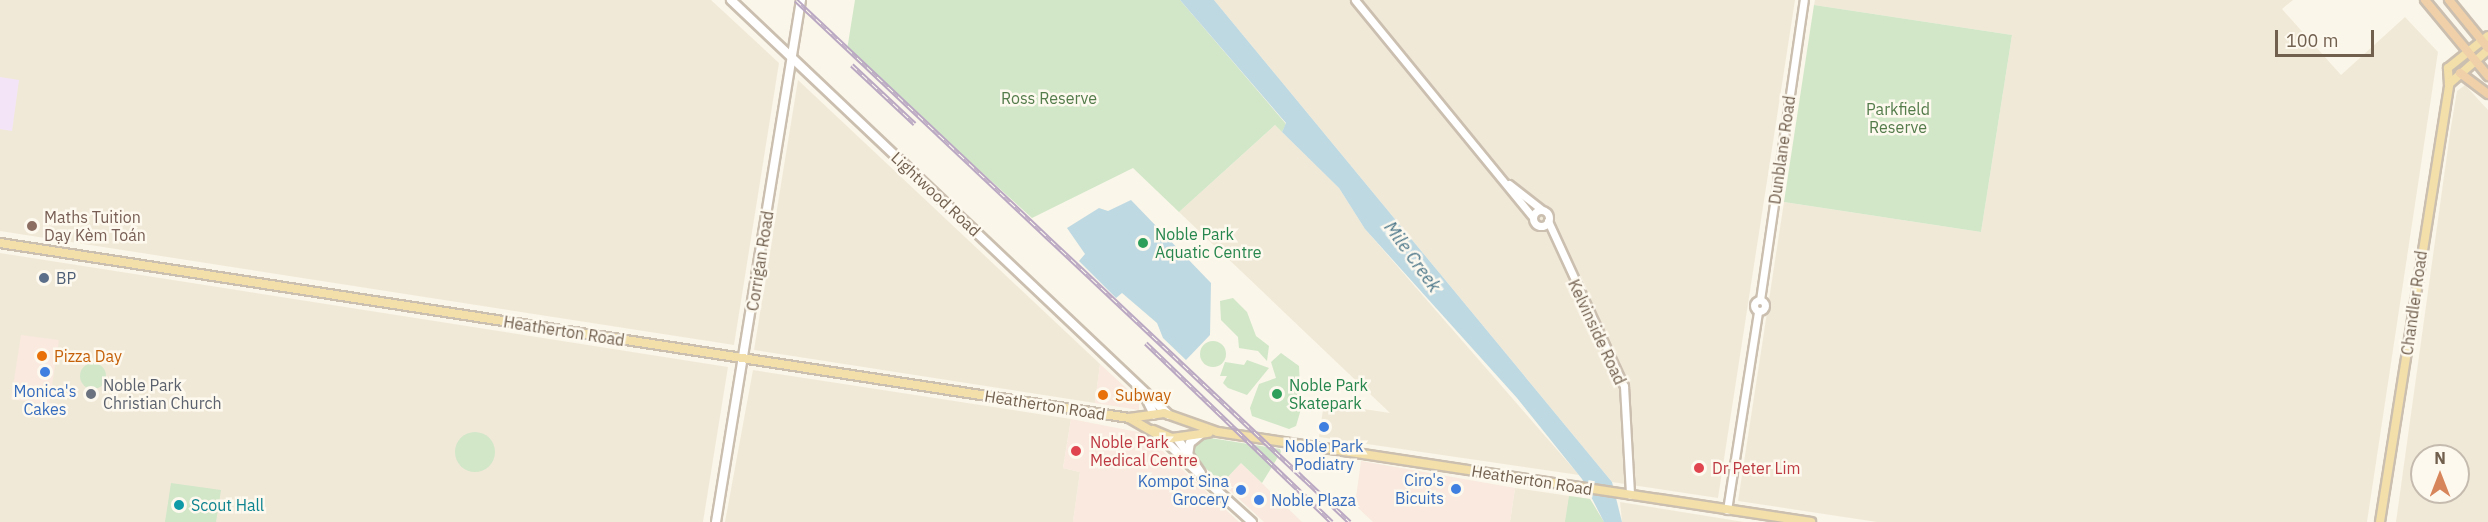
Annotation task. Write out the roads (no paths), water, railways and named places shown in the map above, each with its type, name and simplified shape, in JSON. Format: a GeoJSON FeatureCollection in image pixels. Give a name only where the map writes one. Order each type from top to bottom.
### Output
{"type":"FeatureCollection","features":[{"type":"Feature","properties":{"kind":"highway"},"geometry":{"type":"LineString","coordinates":[[2425,0],[2488,76]]}},
{"type":"Feature","properties":{"kind":"highway"},"geometry":{"type":"LineString","coordinates":[[2449,0],[2485,38],[2488,49]]}},
{"type":"Feature","properties":{"kind":"highway"},"geometry":{"type":"LineString","coordinates":[[2460,73],[2488,94]]}},
{"type":"Feature","properties":{"kind":"main road","name":"Lightwood Road"},"geometry":{"type":"LineString","coordinates":[[731,0],[1169,415]]}},
{"type":"Feature","properties":{"kind":"main road","name":"Corrigan Road"},"geometry":{"type":"LineString","coordinates":[[716,522],[801,0]]}},
{"type":"Feature","properties":{"kind":"main road","name":"Chandler Road"},"geometry":{"type":"LineString","coordinates":[[2380,522],[2449,84],[2447,69],[2485,38]]}},
{"type":"Feature","properties":{"kind":"main road"},"geometry":{"type":"LineString","coordinates":[[2449,84],[2488,49]]}},
{"type":"Feature","properties":{"kind":"main road","name":"Heatherton Road"},"geometry":{"type":"LineString","coordinates":[[0,243],[1129,418],[1169,415],[1218,432],[1811,522]]}},
{"type":"Feature","properties":{"kind":"main road","name":"Lightwood Road"},"geometry":{"type":"LineString","coordinates":[[1141,388],[1154,416]]}},
{"type":"Feature","properties":{"kind":"main road"},"geometry":{"type":"LineString","coordinates":[[1169,415],[1177,437],[1188,456],[1210,484]]}},
{"type":"Feature","properties":{"kind":"main road"},"geometry":{"type":"LineString","coordinates":[[1154,416],[1157,434],[1252,522]]}},
{"type":"Feature","properties":{"kind":"main road","name":"Heatherton Road"},"geometry":{"type":"LineString","coordinates":[[1129,418],[1157,434],[1177,437],[1218,432]]}},
{"type":"Feature","properties":{"kind":"main road"},"geometry":{"type":"LineString","coordinates":[[1188,456],[1190,443],[1206,433]]}},
{"type":"Feature","properties":{"kind":"street"},"geometry":{"type":"LineString","coordinates":[[1356,0],[1505,180],[1532,216],[1541,210],[1505,180]]}},
{"type":"Feature","properties":{"kind":"street","name":"Dunblane Road"},"geometry":{"type":"LineString","coordinates":[[1727,510],[1758,311],[1754,304],[1760,300],[1804,0]]}},
{"type":"Feature","properties":{"kind":"street","name":"Kelvinside Road"},"geometry":{"type":"LineString","coordinates":[[1541,210],[1624,386],[1630,495]]}},
{"type":"Feature","properties":{"kind":"street","name":"Kelvinside Road"},"geometry":{"type":"LineString","coordinates":[[1532,216],[1556,244]]}},
{"type":"Feature","properties":{"kind":"street"},"geometry":{"type":"LineString","coordinates":[[1540,226],[1548,221]]}},
{"type":"Feature","properties":{"kind":"water","name":"Mile Creek"},"geometry":{"type":"Polygon","coordinates":[[[1180,0],[1214,0],[1612,482],[1622,522],[1604,522],[1582,479],[1517,398],[1365,229],[1339,188],[1282,132],[1286,123],[1180,0]]]}},
{"type":"Feature","properties":{"kind":"water"},"geometry":{"type":"Polygon","coordinates":[[[1131,200],[1211,283],[1210,335],[1186,360],[1163,338],[1157,323],[1122,293],[1116,298],[1079,261],[1085,254],[1067,228],[1099,208],[1108,211],[1131,200]]]}},
{"type":"Feature","properties":{"kind":"railway"},"geometry":{"type":"LineString","coordinates":[[796,0],[1350,522]]}},
{"type":"Feature","properties":{"kind":"railway"},"geometry":{"type":"LineString","coordinates":[[852,65],[915,124]]}},
{"type":"Feature","properties":{"kind":"railway"},"geometry":{"type":"LineString","coordinates":[[1146,343],[1332,522]]}},
{"type":"Feature","properties":{"kind":"place","name":"Maths Tuition Dạy Kèm Toán"},"geometry":{"type":"Point","coordinates":[32,226]}},
{"type":"Feature","properties":{"kind":"place","name":"Noble Park Aquatic Centre"},"geometry":{"type":"Point","coordinates":[1143,243]}},
{"type":"Feature","properties":{"kind":"place","name":"BP"},"geometry":{"type":"Point","coordinates":[44,278]}},
{"type":"Feature","properties":{"kind":"place","name":"Pizza Day"},"geometry":{"type":"Point","coordinates":[42,356]}},
{"type":"Feature","properties":{"kind":"place","name":"Monica's Cakes"},"geometry":{"type":"Point","coordinates":[45,372]}},
{"type":"Feature","properties":{"kind":"place","name":"Noble Park Christian Church"},"geometry":{"type":"Point","coordinates":[91,394]}},
{"type":"Feature","properties":{"kind":"place","name":"Noble Park Skatepark"},"geometry":{"type":"Point","coordinates":[1277,394]}},
{"type":"Feature","properties":{"kind":"place","name":"Subway"},"geometry":{"type":"Point","coordinates":[1103,395]}},
{"type":"Feature","properties":{"kind":"place","name":"Noble Park Podiatry"},"geometry":{"type":"Point","coordinates":[1324,427]}},
{"type":"Feature","properties":{"kind":"place","name":"Noble Park Medical Centre"},"geometry":{"type":"Point","coordinates":[1076,451]}},
{"type":"Feature","properties":{"kind":"place","name":"Dr Peter Lim"},"geometry":{"type":"Point","coordinates":[1699,468]}},
{"type":"Feature","properties":{"kind":"place","name":"Ciro's Bicuits"},"geometry":{"type":"Point","coordinates":[1456,489]}},
{"type":"Feature","properties":{"kind":"place","name":"Kompot Sina Grocery"},"geometry":{"type":"Point","coordinates":[1241,490]}},
{"type":"Feature","properties":{"kind":"place","name":"Noble Plaza"},"geometry":{"type":"Point","coordinates":[1259,500]}},
{"type":"Feature","properties":{"kind":"place","name":"Scout Hall"},"geometry":{"type":"Point","coordinates":[179,505]}},
{"type":"Feature","properties":{"kind":"park label","name":"Ross Reserve"},"geometry":{"type":"Point","coordinates":[1049,98]}},
{"type":"Feature","properties":{"kind":"park label","name":"Parkfield Reserve"},"geometry":{"type":"Point","coordinates":[1898,118]}}]}
